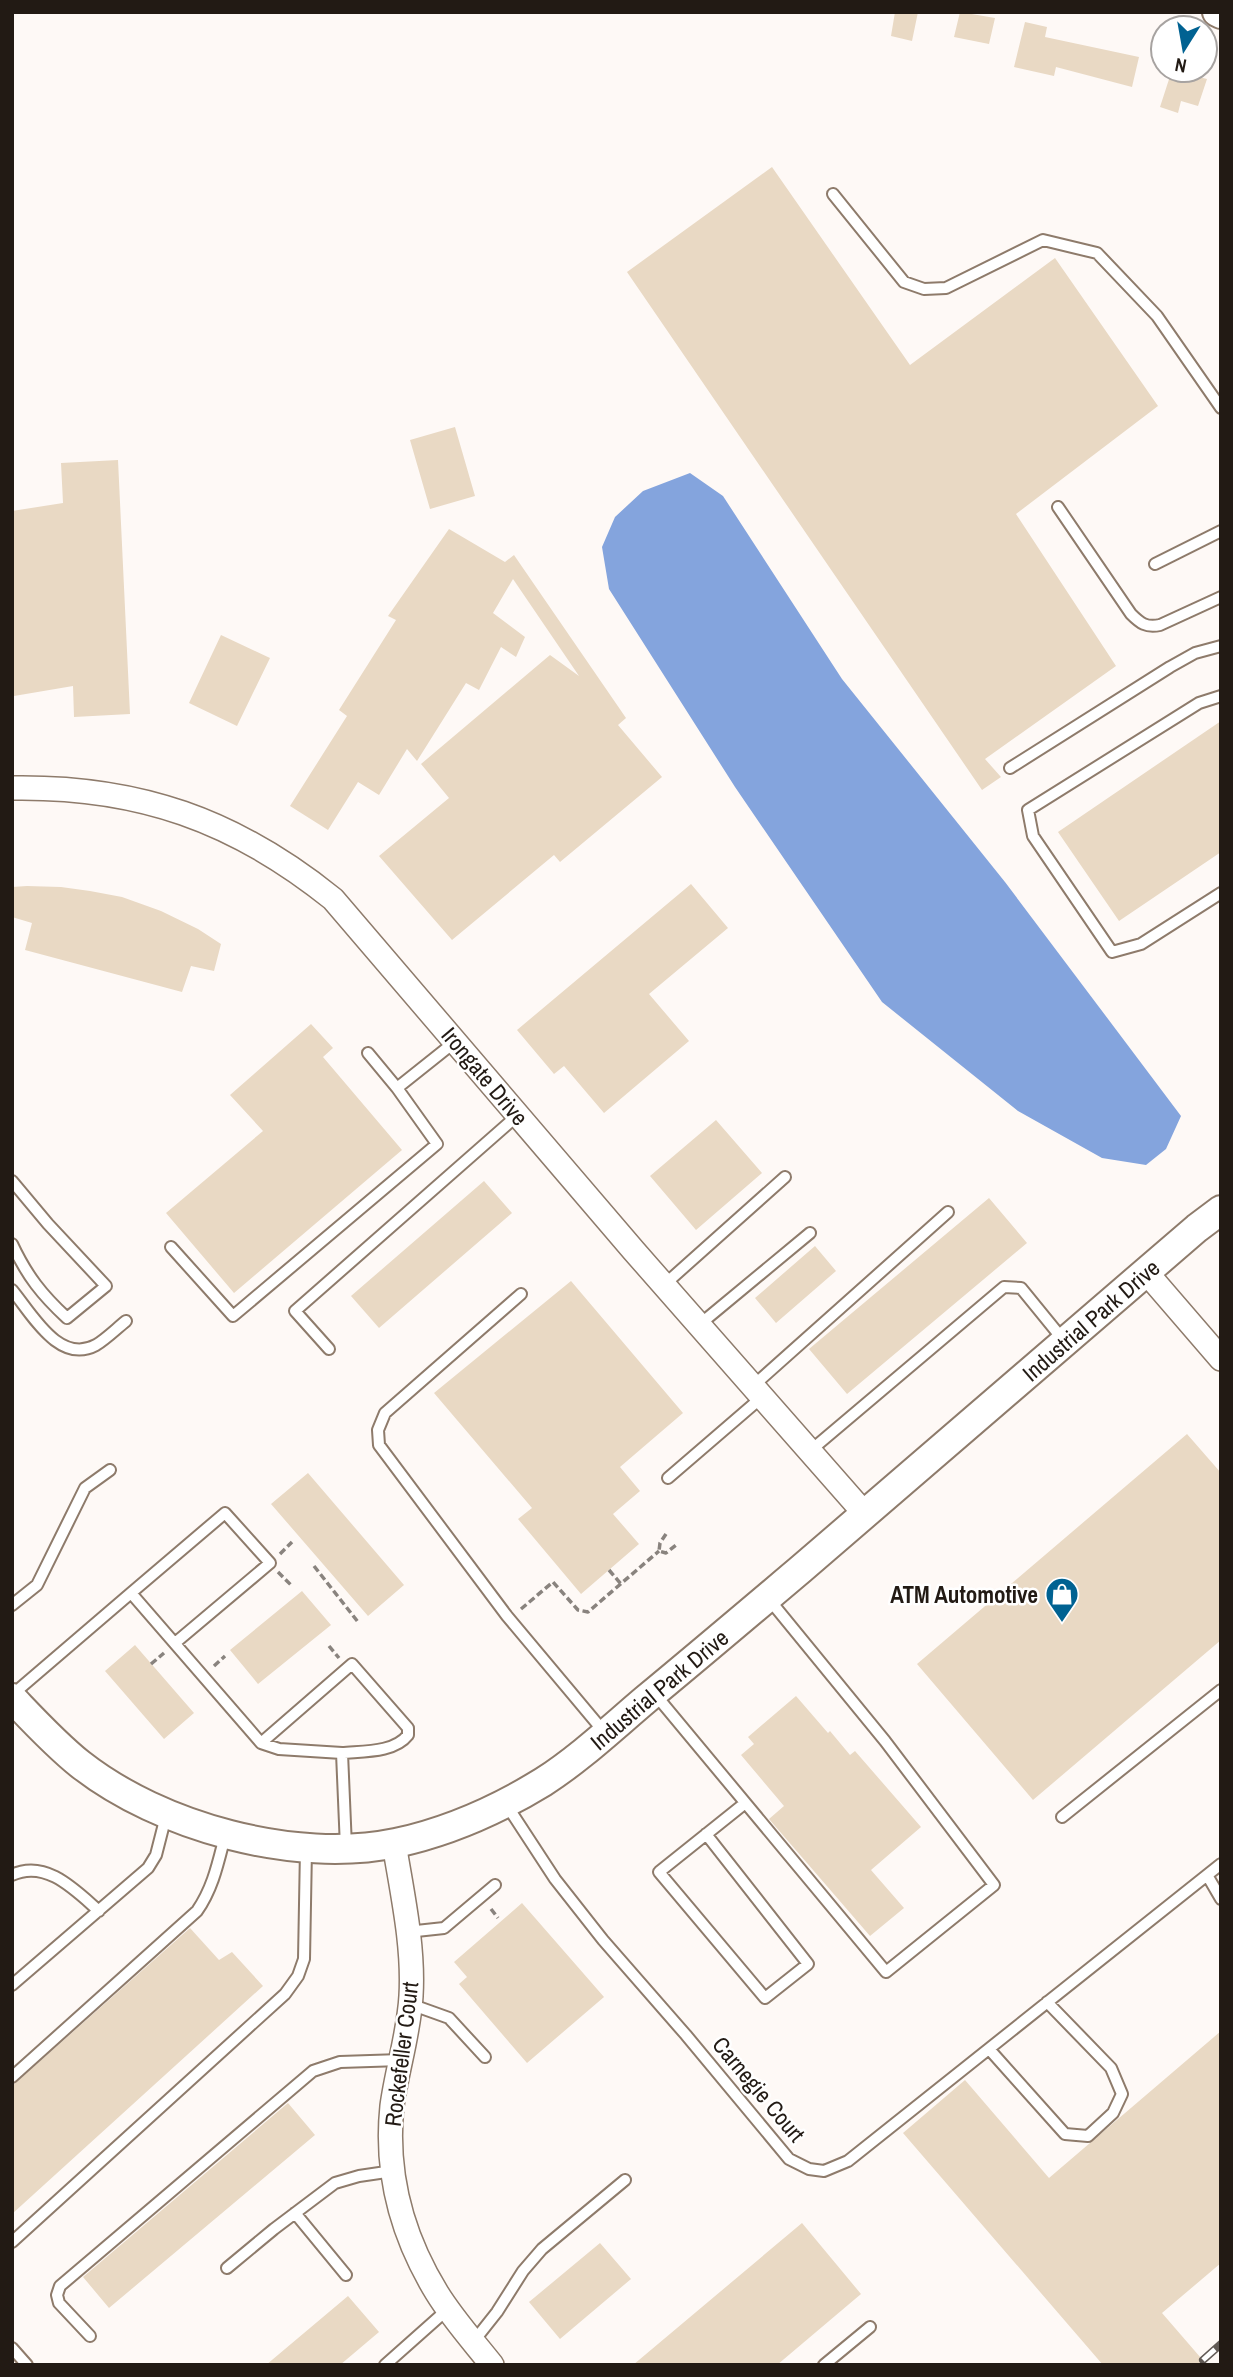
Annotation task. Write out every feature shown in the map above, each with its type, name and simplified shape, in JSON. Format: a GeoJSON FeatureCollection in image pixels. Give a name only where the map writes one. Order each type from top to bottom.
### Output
{"type":"FeatureCollection","features":[{"type":"Feature","properties":{"kind":"street","name":"Irongate Drive"},"geometry":{"type":"LineString","coordinates":[[12,788],[98,791],[182,812],[224,828],[278,858],[332,899],[865,1514]]}},
{"type":"Feature","properties":{"kind":"street","name":"Industrial Park Drive"},"geometry":{"type":"LineString","coordinates":[[12,1697],[52,1740],[82,1766],[115,1787],[167,1813],[225,1833],[281,1844],[346,1847],[394,1843],[471,1818],[546,1780],[606,1733],[1221,1209]]}},
{"type":"Feature","properties":{"kind":"street"},"geometry":{"type":"LineString","coordinates":[[1146,1272],[1221,1359]]}},
{"type":"Feature","properties":{"kind":"street","name":"Rockefeller Court"},"geometry":{"type":"LineString","coordinates":[[394,1843],[410,1954],[410,2004],[393,2105],[393,2171],[404,2228],[436,2292],[492,2365]]}},
{"type":"Feature","properties":{"kind":"lane"},"geometry":{"type":"LineString","coordinates":[[833,194],[904,282],[923,289],[946,288],[1043,240],[1097,253],[1157,316],[1221,408]]}},
{"type":"Feature","properties":{"kind":"lane"},"geometry":{"type":"LineString","coordinates":[[1058,506],[1139,622],[1150,627],[1160,625],[1221,597]]}},
{"type":"Feature","properties":{"kind":"lane"},"geometry":{"type":"LineString","coordinates":[[1155,564],[1221,531]]}},
{"type":"Feature","properties":{"kind":"lane"},"geometry":{"type":"LineString","coordinates":[[1010,768],[1170,667],[1195,653],[1221,646]]}},
{"type":"Feature","properties":{"kind":"lane"},"geometry":{"type":"LineString","coordinates":[[1221,696],[1199,703],[1028,810],[1033,836],[1112,952],[1142,944],[1221,893]]}},
{"type":"Feature","properties":{"kind":"lane"},"geometry":{"type":"LineString","coordinates":[[397,1088],[456,1041]]}},
{"type":"Feature","properties":{"kind":"lane"},"geometry":{"type":"LineString","coordinates":[[171,1247],[233,1316],[437,1143],[368,1054]]}},
{"type":"Feature","properties":{"kind":"lane"},"geometry":{"type":"LineString","coordinates":[[329,1349],[295,1311],[518,1115]]}},
{"type":"Feature","properties":{"kind":"lane"},"geometry":{"type":"LineString","coordinates":[[664,1285],[785,1177]]}},
{"type":"Feature","properties":{"kind":"lane"},"geometry":{"type":"LineString","coordinates":[[12,1181],[106,1286],[67,1318],[47,1301],[25,1272],[12,1244]]}},
{"type":"Feature","properties":{"kind":"lane"},"geometry":{"type":"LineString","coordinates":[[668,1478],[947,1212]]}},
{"type":"Feature","properties":{"kind":"lane"},"geometry":{"type":"LineString","coordinates":[[699,1325],[810,1233]]}},
{"type":"Feature","properties":{"kind":"lane"},"geometry":{"type":"LineString","coordinates":[[810,1451],[1003,1287],[1021,1288],[1065,1342]]}},
{"type":"Feature","properties":{"kind":"lane"},"geometry":{"type":"LineString","coordinates":[[12,1290],[50,1336],[61,1346],[70,1349],[82,1350],[97,1344],[126,1321]]}},
{"type":"Feature","properties":{"kind":"lane"},"geometry":{"type":"LineString","coordinates":[[521,1294],[385,1413],[378,1430],[379,1445],[507,1616],[606,1733]]}},
{"type":"Feature","properties":{"kind":"lane"},"geometry":{"type":"LineString","coordinates":[[12,1605],[37,1585],[85,1488],[110,1470]]}},
{"type":"Feature","properties":{"kind":"lane"},"geometry":{"type":"LineString","coordinates":[[12,1697],[225,1513],[270,1563],[175,1643]]}},
{"type":"Feature","properties":{"kind":"lane"},"geometry":{"type":"LineString","coordinates":[[131,1592],[261,1743],[279,1749],[300,1751],[342,1753],[382,1749],[404,1741],[408,1728],[352,1664],[261,1743]]}},
{"type":"Feature","properties":{"kind":"lane"},"geometry":{"type":"LineString","coordinates":[[654,1693],[886,1972],[995,1885],[885,1741],[768,1597]]}},
{"type":"Feature","properties":{"kind":"lane"},"geometry":{"type":"LineString","coordinates":[[1062,1817],[1221,1690]]}},
{"type":"Feature","properties":{"kind":"lane"},"geometry":{"type":"LineString","coordinates":[[342,1753],[346,1847]]}},
{"type":"Feature","properties":{"kind":"lane","name":"Carnegie Court"},"geometry":{"type":"LineString","coordinates":[[505,1803],[555,1879],[603,1940],[789,2159],[809,2169],[824,2171],[848,2161],[1221,1864]]}},
{"type":"Feature","properties":{"kind":"lane"},"geometry":{"type":"LineString","coordinates":[[706,1835],[808,1964],[765,1998],[659,1872],[744,1804]]}},
{"type":"Feature","properties":{"kind":"lane"},"geometry":{"type":"LineString","coordinates":[[12,1985],[148,1868],[161,1841],[167,1813]]}},
{"type":"Feature","properties":{"kind":"lane"},"geometry":{"type":"LineString","coordinates":[[12,2077],[197,1911],[214,1879],[225,1833]]}},
{"type":"Feature","properties":{"kind":"lane"},"geometry":{"type":"LineString","coordinates":[[12,2242],[285,1994],[298,1976],[304,1959],[306,1846]]}},
{"type":"Feature","properties":{"kind":"lane"},"geometry":{"type":"LineString","coordinates":[[12,1875],[27,1870],[51,1874],[99,1911]]}},
{"type":"Feature","properties":{"kind":"lane"},"geometry":{"type":"LineString","coordinates":[[1207,1875],[1221,1899]]}},
{"type":"Feature","properties":{"kind":"lane"},"geometry":{"type":"LineString","coordinates":[[407,1932],[444,1928],[495,1885]]}},
{"type":"Feature","properties":{"kind":"lane"},"geometry":{"type":"LineString","coordinates":[[989,2049],[1065,2134],[1088,2136],[1113,2113],[1122,2094],[1111,2068],[1047,2003]]}},
{"type":"Feature","properties":{"kind":"lane"},"geometry":{"type":"LineString","coordinates":[[410,2004],[449,2018],[485,2057]]}},
{"type":"Feature","properties":{"kind":"lane"},"geometry":{"type":"LineString","coordinates":[[90,2336],[59,2303],[57,2295],[60,2286],[313,2071],[340,2062],[401,2060]]}},
{"type":"Feature","properties":{"kind":"lane"},"geometry":{"type":"LineString","coordinates":[[227,2269],[335,2183],[393,2171]]}},
{"type":"Feature","properties":{"kind":"lane"},"geometry":{"type":"LineString","coordinates":[[474,2342],[523,2271],[542,2249],[625,2180]]}},
{"type":"Feature","properties":{"kind":"lane"},"geometry":{"type":"LineString","coordinates":[[295,2213],[346,2275]]}},
{"type":"Feature","properties":{"kind":"lane"},"geometry":{"type":"LineString","coordinates":[[385,2365],[447,2309]]}},
{"type":"Feature","properties":{"kind":"lane"},"geometry":{"type":"LineString","coordinates":[[824,2365],[870,2327]]}},
{"type":"Feature","properties":{"kind":"lane"},"geometry":{"type":"LineString","coordinates":[[12,2348],[27,2365]]}},
{"type":"Feature","properties":{"kind":"path"},"geometry":{"type":"LineString","coordinates":[[521,1609],[553,1583],[578,1610],[588,1612],[659,1551],[660,1543],[666,1534]]}},
{"type":"Feature","properties":{"kind":"path"},"geometry":{"type":"LineString","coordinates":[[659,1551],[666,1553],[676,1545]]}},
{"type":"Feature","properties":{"kind":"path"},"geometry":{"type":"LineString","coordinates":[[314,1566],[358,1622]]}},
{"type":"Feature","properties":{"kind":"path"},"geometry":{"type":"LineString","coordinates":[[609,1570],[621,1584]]}},
{"type":"Feature","properties":{"kind":"path"},"geometry":{"type":"LineString","coordinates":[[151,1664],[165,1652]]}},
{"type":"Feature","properties":{"kind":"water"},"geometry":{"type":"Polygon","coordinates":[[[690,473],[723,496],[842,679],[1005,882],[1181,1116],[1166,1149],[1146,1165],[1102,1158],[1018,1111],[882,1002],[735,787],[609,589],[602,547],[615,517],[643,491],[690,473]]]}},
{"type":"Feature","properties":{"kind":"building"},"geometry":{"type":"Polygon","coordinates":[[[895,12],[918,12],[912,41],[891,36],[895,12]]]}},
{"type":"Feature","properties":{"kind":"building"},"geometry":{"type":"Polygon","coordinates":[[[960,12],[995,18],[989,44],[954,37],[960,12]]]}},
{"type":"Feature","properties":{"kind":"building"},"geometry":{"type":"Polygon","coordinates":[[[1025,22],[1047,27],[1045,37],[1139,57],[1132,87],[1056,67],[1054,76],[1014,67],[1025,22]]]}},
{"type":"Feature","properties":{"kind":"building"},"geometry":{"type":"Polygon","coordinates":[[[1167,84],[1205,84],[1198,106],[1181,101],[1178,113],[1160,107],[1167,84]]]}},
{"type":"Feature","properties":{"kind":"building"},"geometry":{"type":"Polygon","coordinates":[[[772,167],[910,365],[1055,258],[1158,406],[1016,514],[1116,666],[985,759],[1001,777],[982,790],[627,272],[772,167]]]}},
{"type":"Feature","properties":{"kind":"building"},"geometry":{"type":"Polygon","coordinates":[[[455,427],[475,496],[430,509],[410,440],[455,427]]]}},
{"type":"Feature","properties":{"kind":"building"},"geometry":{"type":"Polygon","coordinates":[[[118,460],[130,714],[74,717],[73,686],[14,696],[12,511],[63,503],[61,463],[118,460]]]}},
{"type":"Feature","properties":{"kind":"building"},"geometry":{"type":"Polygon","coordinates":[[[449,529],[505,562],[514,555],[626,718],[618,725],[662,777],[560,862],[554,855],[452,940],[379,856],[449,798],[421,764],[550,655],[579,676],[513,579],[493,613],[525,637],[516,657],[501,647],[479,690],[466,683],[417,761],[407,749],[379,795],[358,782],[328,830],[290,806],[347,716],[339,710],[396,620],[388,616],[449,529]]]}},
{"type":"Feature","properties":{"kind":"building"},"geometry":{"type":"Polygon","coordinates":[[[221,635],[270,658],[237,726],[189,703],[221,635]]]}},
{"type":"Feature","properties":{"kind":"building"},"geometry":{"type":"Polygon","coordinates":[[[1221,721],[1221,852],[1119,921],[1058,832],[1221,721]]]}},
{"type":"Feature","properties":{"kind":"building"},"geometry":{"type":"Polygon","coordinates":[[[691,884],[728,928],[649,994],[689,1041],[604,1113],[564,1066],[554,1074],[517,1030],[691,884]]]}},
{"type":"Feature","properties":{"kind":"building"},"geometry":{"type":"Polygon","coordinates":[[[12,887],[90,891],[122,897],[161,911],[221,944],[214,971],[191,966],[182,992],[25,950],[32,923],[12,917],[12,887]]]}},
{"type":"Feature","properties":{"kind":"building"},"geometry":{"type":"Polygon","coordinates":[[[311,1024],[333,1048],[323,1057],[402,1150],[234,1293],[166,1213],[263,1131],[230,1095],[311,1024]]]}},
{"type":"Feature","properties":{"kind":"building"},"geometry":{"type":"Polygon","coordinates":[[[716,1120],[762,1173],[696,1230],[650,1176],[716,1120]]]}},
{"type":"Feature","properties":{"kind":"building"},"geometry":{"type":"Polygon","coordinates":[[[484,1181],[512,1213],[379,1328],[351,1296],[484,1181]]]}},
{"type":"Feature","properties":{"kind":"building"},"geometry":{"type":"Polygon","coordinates":[[[989,1198],[1027,1243],[847,1394],[809,1349],[989,1198]]]}},
{"type":"Feature","properties":{"kind":"building"},"geometry":{"type":"Polygon","coordinates":[[[815,1246],[836,1271],[776,1323],[755,1298],[815,1246]]]}},
{"type":"Feature","properties":{"kind":"building"},"geometry":{"type":"Polygon","coordinates":[[[571,1281],[683,1413],[620,1467],[640,1491],[613,1514],[639,1544],[581,1594],[518,1519],[532,1508],[434,1393],[571,1281]]]}},
{"type":"Feature","properties":{"kind":"building"},"geometry":{"type":"Polygon","coordinates":[[[1187,1434],[1221,1473],[1221,1640],[1033,1800],[917,1664],[1187,1434]]]}},
{"type":"Feature","properties":{"kind":"building"},"geometry":{"type":"Polygon","coordinates":[[[308,1473],[404,1585],[368,1616],[271,1504],[308,1473]]]}},
{"type":"Feature","properties":{"kind":"building"},"geometry":{"type":"Polygon","coordinates":[[[302,1591],[331,1625],[258,1684],[230,1650],[302,1591]]]}},
{"type":"Feature","properties":{"kind":"building"},"geometry":{"type":"Polygon","coordinates":[[[135,1645],[194,1713],[164,1739],[105,1671],[135,1645]]]}},
{"type":"Feature","properties":{"kind":"building"},"geometry":{"type":"Polygon","coordinates":[[[796,1696],[850,1755],[855,1751],[921,1827],[871,1870],[904,1908],[870,1936],[769,1819],[784,1806],[741,1755],[754,1744],[748,1737],[796,1696]]]}},
{"type":"Feature","properties":{"kind":"building"},"geometry":{"type":"Polygon","coordinates":[[[522,1903],[604,1997],[527,2063],[459,1984],[467,1977],[454,1962],[522,1903]]]}},
{"type":"Feature","properties":{"kind":"building"},"geometry":{"type":"Polygon","coordinates":[[[190,1928],[219,1960],[232,1952],[263,1986],[12,2214],[12,2086],[190,1928]]]}},
{"type":"Feature","properties":{"kind":"building"},"geometry":{"type":"Polygon","coordinates":[[[1221,2031],[1221,2263],[1162,2313],[1207,2365],[1103,2365],[903,2133],[965,2080],[1049,2178],[1221,2031]]]}},
{"type":"Feature","properties":{"kind":"building"},"geometry":{"type":"Polygon","coordinates":[[[288,2103],[315,2135],[109,2308],[83,2277],[288,2103]]]}},
{"type":"Feature","properties":{"kind":"building"},"geometry":{"type":"Polygon","coordinates":[[[802,2223],[861,2294],[777,2365],[633,2365],[802,2223]]]}},
{"type":"Feature","properties":{"kind":"building"},"geometry":{"type":"Polygon","coordinates":[[[600,2243],[631,2279],[560,2339],[529,2302],[600,2243]]]}},
{"type":"Feature","properties":{"kind":"building"},"geometry":{"type":"Polygon","coordinates":[[[348,2296],[379,2332],[340,2365],[266,2365],[348,2296]]]}},
{"type":"Feature","properties":{"kind":"railway"},"geometry":{"type":"LineString","coordinates":[[1203,2360],[1221,2344]]}},
{"type":"Feature","properties":{"kind":"place","name":"ATM Automotive"},"geometry":{"type":"Point","coordinates":[1062,1624]}}]}
